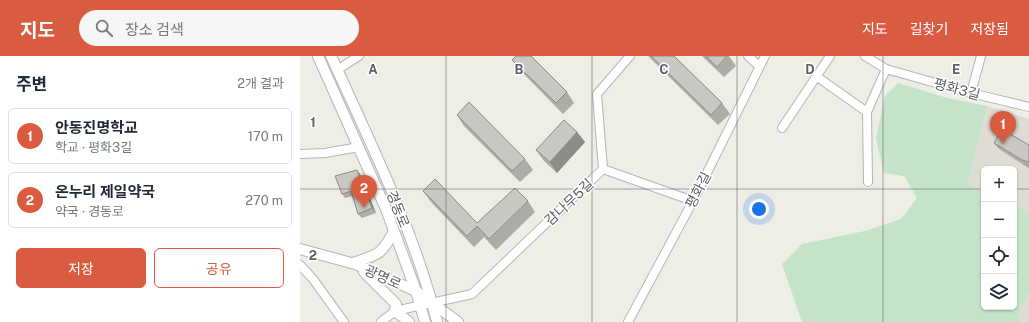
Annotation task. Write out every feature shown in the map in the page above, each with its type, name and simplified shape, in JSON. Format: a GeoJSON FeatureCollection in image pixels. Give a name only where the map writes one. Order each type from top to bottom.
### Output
{"type":"FeatureCollection","features":[{"type":"Feature","properties":{"kind":"street","name":"경동로"},"geometry":{"type":"LineString","coordinates":[[318,56],[359,147],[394,232],[421,305],[425,322]]}},
{"type":"Feature","properties":{"kind":"street","name":"경동로"},"geometry":{"type":"LineString","coordinates":[[331,56],[372,143],[408,233],[438,322]]}},
{"type":"Feature","properties":{"kind":"street"},"geometry":{"type":"LineString","coordinates":[[337,70],[359,56]]}},
{"type":"Feature","properties":{"kind":"street","name":"감나무5길"},"geometry":{"type":"LineString","coordinates":[[395,311],[432,301],[472,294],[603,169],[597,94],[630,56]]}},
{"type":"Feature","properties":{"kind":"street"},"geometry":{"type":"LineString","coordinates":[[748,56],[759,66]]}},
{"type":"Feature","properties":{"kind":"street","name":"평화길"},"geometry":{"type":"LineString","coordinates":[[628,322],[693,201],[765,56]]}},
{"type":"Feature","properties":{"kind":"street"},"geometry":{"type":"LineString","coordinates":[[782,128],[830,56]]}},
{"type":"Feature","properties":{"kind":"street","name":"평화3길"},"geometry":{"type":"LineString","coordinates":[[865,56],[886,69],[971,94],[1029,107]]}},
{"type":"Feature","properties":{"kind":"street"},"geometry":{"type":"LineString","coordinates":[[971,94],[981,56]]}},
{"type":"Feature","properties":{"kind":"street"},"geometry":{"type":"LineString","coordinates":[[868,182],[867,112],[886,69]]}},
{"type":"Feature","properties":{"kind":"street"},"geometry":{"type":"LineString","coordinates":[[816,76],[867,112]]}},
{"type":"Feature","properties":{"kind":"street"},"geometry":{"type":"LineString","coordinates":[[300,154],[325,154],[359,147]]}},
{"type":"Feature","properties":{"kind":"street"},"geometry":{"type":"LineString","coordinates":[[603,169],[693,201]]}},
{"type":"Feature","properties":{"kind":"street"},"geometry":{"type":"LineString","coordinates":[[381,322],[395,311],[396,304],[385,291],[353,264],[376,255],[383,250],[394,232]]}},
{"type":"Feature","properties":{"kind":"street","name":"광명로"},"geometry":{"type":"LineString","coordinates":[[300,249],[353,264],[416,291],[432,301],[458,322]]}},
{"type":"Feature","properties":{"kind":"street"},"geometry":{"type":"LineString","coordinates":[[300,265],[313,279],[344,322]]}},
{"type":"Feature","properties":{"kind":"street"},"geometry":{"type":"LineString","coordinates":[[395,311],[409,322]]}},
{"type":"Feature","properties":{"kind":"shaded area"},"geometry":{"type":"Polygon","coordinates":[[[987,106],[1029,119],[1029,212],[1017,206],[1017,166],[981,166],[981,190],[968,184],[987,106]]]}},
{"type":"Feature","properties":{"kind":"shaded area"},"geometry":{"type":"Polygon","coordinates":[[[1029,294],[1029,322],[1020,322],[1018,314],[1029,294]]]}},
{"type":"Feature","properties":{"kind":"green space"},"geometry":{"type":"Polygon","coordinates":[[[898,83],[947,98],[987,106],[968,184],[981,190],[981,310],[1017,310],[1017,206],[1029,212],[1029,294],[1018,314],[1020,322],[802,322],[782,264],[802,244],[865,231],[901,219],[917,198],[904,176],[884,173],[876,138],[885,96],[898,83]]]}},
{"type":"Feature","properties":{"kind":"building"},"geometry":{"type":"Polygon","coordinates":[[[516,56],[531,56],[567,92],[556,103],[512,60],[516,56]]]}},
{"type":"Feature","properties":{"kind":"building"},"geometry":{"type":"Polygon","coordinates":[[[651,56],[674,56],[722,103],[711,115],[651,56]]]}},
{"type":"Feature","properties":{"kind":"building"},"geometry":{"type":"Polygon","coordinates":[[[706,56],[727,56],[717,67],[706,56]]]}},
{"type":"Feature","properties":{"kind":"building"},"geometry":{"type":"Polygon","coordinates":[[[469,102],[525,159],[512,171],[457,115],[469,102]]]}},
{"type":"Feature","properties":{"kind":"building"},"geometry":{"type":"Polygon","coordinates":[[[564,120],[577,132],[550,162],[536,150],[564,120]]]}},
{"type":"Feature","properties":{"kind":"building"},"geometry":{"type":"Polygon","coordinates":[[[1002,129],[1029,145],[1029,162],[1022,160],[994,143],[1002,129]]]}},
{"type":"Feature","properties":{"kind":"building"},"geometry":{"type":"Polygon","coordinates":[[[357,170],[372,208],[358,214],[351,191],[342,194],[335,176],[357,170]]]}},
{"type":"Feature","properties":{"kind":"building"},"geometry":{"type":"Polygon","coordinates":[[[435,179],[477,223],[515,188],[528,201],[489,239],[477,226],[467,236],[423,191],[435,179]]]}},
{"type":"Feature","properties":{"kind":"place","name":"안동진명학교"},"geometry":{"type":"Point","coordinates":[1003,144]}},
{"type":"Feature","properties":{"kind":"place","name":"온누리 제일약국"},"geometry":{"type":"Point","coordinates":[364,208]}}]}
